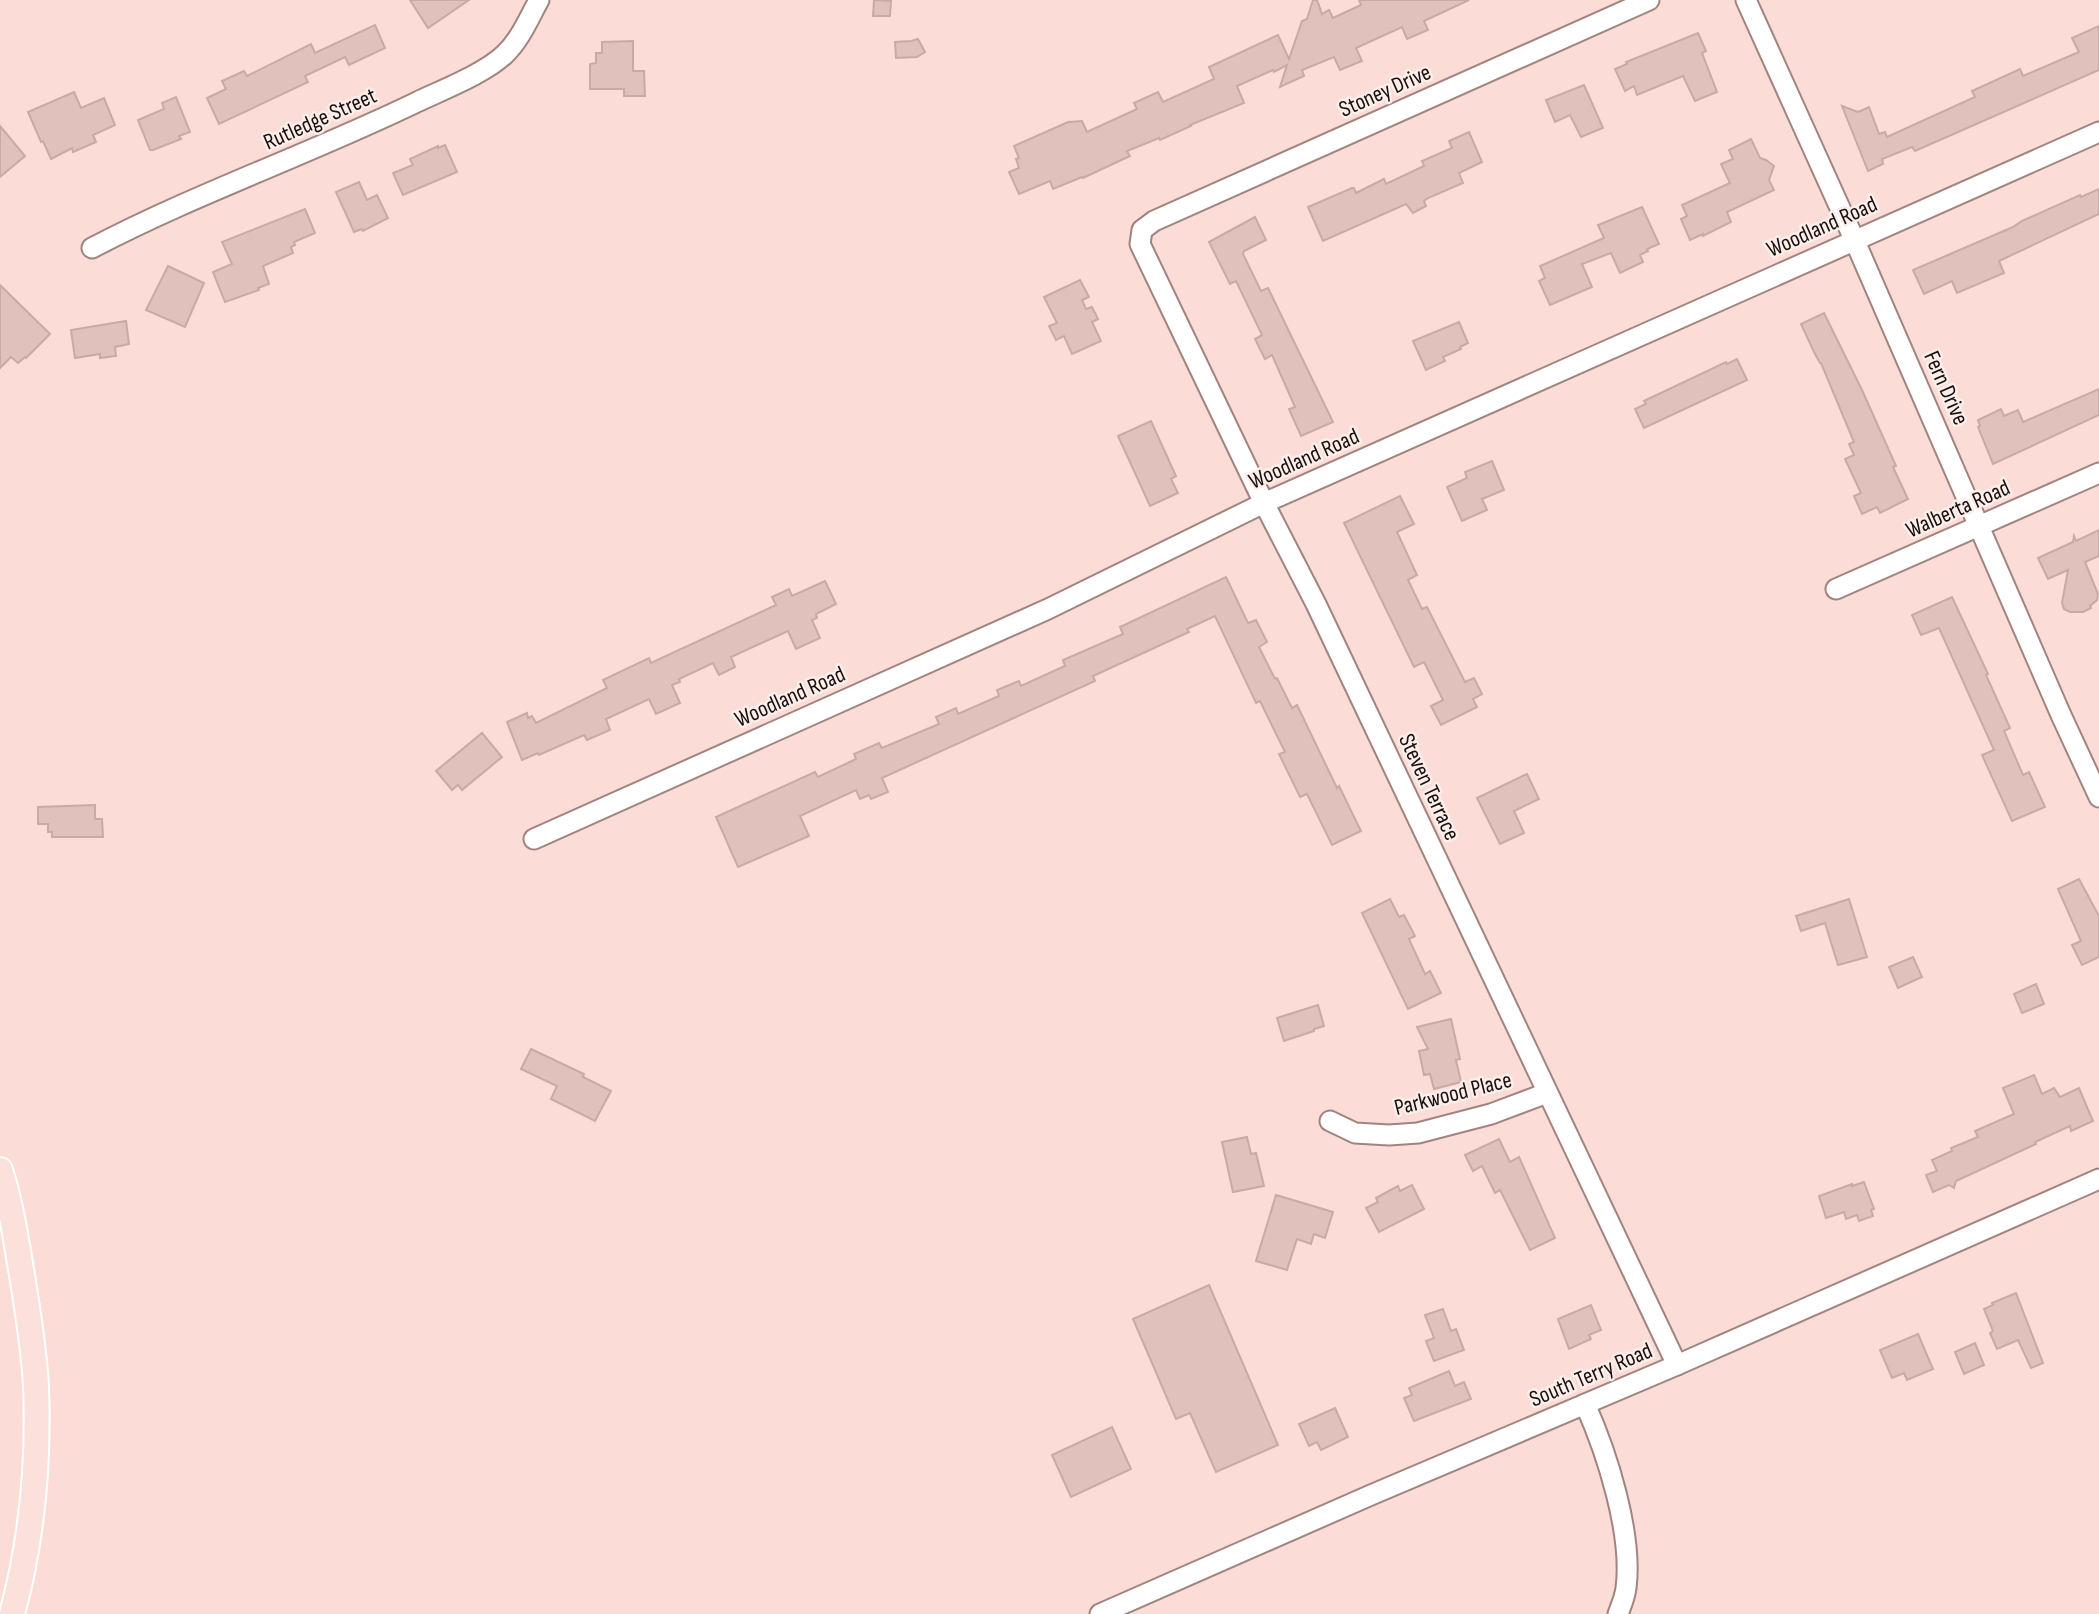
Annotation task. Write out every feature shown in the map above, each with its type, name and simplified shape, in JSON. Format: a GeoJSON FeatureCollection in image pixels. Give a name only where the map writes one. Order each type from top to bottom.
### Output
{"type":"FeatureCollection","features":[{"type":"Feature","properties":{"kind":"main road"},"geometry":{"type":"LineString","coordinates":[[0,1170],[8,1239],[31,1334],[36,1387],[34,1479],[29,1532],[12,1614]]}},
{"type":"Feature","properties":{"kind":"street","name":"Rutledge Street"},"geometry":{"type":"LineString","coordinates":[[92,248],[138,224],[378,121],[487,67],[505,55],[514,44],[539,0]]}},
{"type":"Feature","properties":{"kind":"street","name":"Stoney Drive"},"geometry":{"type":"LineString","coordinates":[[1142,230],[1166,215],[1649,0]]}},
{"type":"Feature","properties":{"kind":"street","name":"Fern Drive"},"geometry":{"type":"LineString","coordinates":[[1746,0],[2099,797]]}},
{"type":"Feature","properties":{"kind":"street","name":"Woodland Road"},"geometry":{"type":"LineString","coordinates":[[534,839],[1048,610],[1264,503],[2099,132]]}},
{"type":"Feature","properties":{"kind":"street","name":"Steven Terrace"},"geometry":{"type":"LineString","coordinates":[[1142,230],[1140,243],[1264,503],[1316,604],[1677,1365]]}},
{"type":"Feature","properties":{"kind":"street","name":"Walberta Road"},"geometry":{"type":"LineString","coordinates":[[1836,589],[2099,473]]}},
{"type":"Feature","properties":{"kind":"street","name":"Parkwood Place"},"geometry":{"type":"LineString","coordinates":[[1330,1121],[1355,1133],[1418,1133],[1491,1114],[1547,1093]]}},
{"type":"Feature","properties":{"kind":"street","name":"South Terry Road"},"geometry":{"type":"LineString","coordinates":[[1100,1614],[2099,1179]]}},
{"type":"Feature","properties":{"kind":"street"},"geometry":{"type":"LineString","coordinates":[[1585,1404],[1614,1485],[1626,1549],[1626,1589],[1618,1614]]}},
{"type":"Feature","properties":{"kind":"building"},"geometry":{"type":"Polygon","coordinates":[[[410,0],[469,0],[428,28],[410,0]]]}},
{"type":"Feature","properties":{"kind":"building"},"geometry":{"type":"Polygon","coordinates":[[[874,0],[891,1],[890,16],[873,16],[874,0]]]}},
{"type":"Feature","properties":{"kind":"building"},"geometry":{"type":"Polygon","coordinates":[[[1313,0],[1317,0],[1322,14],[1329,10],[1333,18],[1361,5],[1359,0],[1469,0],[1424,21],[1428,30],[1407,39],[1402,27],[1356,48],[1362,61],[1340,70],[1334,57],[1302,70],[1304,76],[1280,87],[1287,65],[1274,72],[1273,70],[1237,86],[1244,103],[1160,140],[1159,138],[1127,151],[1130,156],[1083,178],[1053,189],[1050,181],[1019,194],[1009,172],[1019,168],[1016,159],[1019,158],[1014,146],[1068,122],[1082,121],[1087,132],[1137,109],[1134,103],[1158,92],[1163,102],[1214,79],[1209,67],[1278,35],[1289,59],[1302,21],[1307,19],[1313,0]]]}},
{"type":"Feature","properties":{"kind":"building"},"geometry":{"type":"Polygon","coordinates":[[[375,25],[385,48],[349,65],[345,57],[305,76],[308,82],[219,124],[207,98],[226,89],[222,81],[244,71],[247,76],[311,44],[315,53],[375,25]]]}},
{"type":"Feature","properties":{"kind":"building"},"geometry":{"type":"Polygon","coordinates":[[[2099,26],[2099,70],[1915,151],[1912,147],[1882,159],[1883,164],[1868,171],[1842,106],[1858,112],[1869,107],[1879,134],[1885,132],[1887,137],[1975,97],[1972,91],[2020,69],[2023,76],[2079,52],[2072,38],[2099,26]]]}},
{"type":"Feature","properties":{"kind":"building"},"geometry":{"type":"Polygon","coordinates":[[[1698,33],[1706,51],[1702,53],[1717,92],[1695,101],[1683,76],[1637,95],[1634,86],[1625,91],[1615,69],[1698,33]]]}},
{"type":"Feature","properties":{"kind":"building"},"geometry":{"type":"Polygon","coordinates":[[[918,39],[925,52],[917,57],[896,58],[895,42],[918,39]]]}},
{"type":"Feature","properties":{"kind":"building"},"geometry":{"type":"Polygon","coordinates":[[[633,41],[633,71],[644,71],[645,96],[624,96],[624,89],[590,89],[590,64],[596,63],[596,53],[602,53],[602,42],[633,41]]]}},
{"type":"Feature","properties":{"kind":"building"},"geometry":{"type":"Polygon","coordinates":[[[1584,85],[1603,128],[1581,137],[1570,115],[1555,122],[1546,100],[1584,85]]]}},
{"type":"Feature","properties":{"kind":"building"},"geometry":{"type":"Polygon","coordinates":[[[74,92],[81,108],[104,98],[115,125],[93,135],[96,142],[73,152],[72,148],[51,159],[28,112],[74,92]]]}},
{"type":"Feature","properties":{"kind":"building"},"geometry":{"type":"Polygon","coordinates":[[[176,97],[190,132],[179,136],[181,139],[150,150],[138,120],[164,109],[162,103],[176,97]]]}},
{"type":"Feature","properties":{"kind":"building"},"geometry":{"type":"Polygon","coordinates":[[[0,126],[25,156],[0,177],[0,126]]]}},
{"type":"Feature","properties":{"kind":"building"},"geometry":{"type":"Polygon","coordinates":[[[1469,132],[1482,162],[1459,173],[1463,183],[1428,198],[1424,201],[1426,206],[1413,213],[1406,204],[1323,241],[1308,207],[1352,188],[1356,193],[1384,179],[1386,184],[1424,166],[1422,161],[1452,148],[1449,141],[1469,132]]]}},
{"type":"Feature","properties":{"kind":"building"},"geometry":{"type":"Polygon","coordinates":[[[1751,139],[1760,158],[1774,166],[1769,180],[1774,190],[1727,212],[1731,222],[1690,240],[1681,219],[1687,216],[1682,205],[1730,183],[1721,164],[1733,159],[1729,150],[1751,139]]]}},
{"type":"Feature","properties":{"kind":"building"},"geometry":{"type":"Polygon","coordinates":[[[445,145],[457,172],[403,195],[393,173],[413,165],[410,159],[445,145]]]}},
{"type":"Feature","properties":{"kind":"building"},"geometry":{"type":"Polygon","coordinates":[[[359,182],[367,200],[377,195],[388,218],[363,231],[354,232],[336,192],[359,182]]]}},
{"type":"Feature","properties":{"kind":"building"},"geometry":{"type":"Polygon","coordinates":[[[2099,189],[2099,214],[1999,261],[2004,273],[1957,293],[1952,281],[1924,294],[1913,270],[2099,189]]]}},
{"type":"Feature","properties":{"kind":"building"},"geometry":{"type":"Polygon","coordinates":[[[1642,207],[1659,244],[1640,255],[1643,262],[1620,273],[1611,253],[1582,264],[1592,287],[1550,305],[1539,281],[1545,278],[1540,266],[1604,238],[1598,225],[1642,207]]]}},
{"type":"Feature","properties":{"kind":"building"},"geometry":{"type":"Polygon","coordinates":[[[305,209],[315,233],[294,242],[295,245],[291,247],[293,253],[263,266],[269,284],[225,302],[213,272],[232,264],[222,242],[305,209]]]}},
{"type":"Feature","properties":{"kind":"building"},"geometry":{"type":"Polygon","coordinates":[[[1255,217],[1266,240],[1243,254],[1261,291],[1268,288],[1333,422],[1301,436],[1289,409],[1295,407],[1272,355],[1265,359],[1255,339],[1262,335],[1236,281],[1230,284],[1209,242],[1255,217]]]}},
{"type":"Feature","properties":{"kind":"building"},"geometry":{"type":"Polygon","coordinates":[[[168,266],[204,283],[185,327],[146,310],[168,266]]]}},
{"type":"Feature","properties":{"kind":"building"},"geometry":{"type":"Polygon","coordinates":[[[1080,280],[1089,297],[1082,300],[1086,309],[1092,307],[1098,319],[1092,322],[1101,341],[1072,354],[1064,336],[1056,340],[1049,326],[1057,323],[1044,297],[1080,280]]]}},
{"type":"Feature","properties":{"kind":"building"},"geometry":{"type":"Polygon","coordinates":[[[0,285],[50,334],[26,358],[18,363],[11,357],[0,368],[0,285]]]}},
{"type":"Feature","properties":{"kind":"building"},"geometry":{"type":"Polygon","coordinates":[[[1824,313],[1862,390],[1908,499],[1880,513],[1877,507],[1862,514],[1854,496],[1861,493],[1845,459],[1854,455],[1849,444],[1854,442],[1821,363],[1801,324],[1824,313]]]}},
{"type":"Feature","properties":{"kind":"building"},"geometry":{"type":"Polygon","coordinates":[[[126,321],[129,344],[115,347],[116,356],[100,358],[100,354],[75,358],[71,330],[126,321]]]}},
{"type":"Feature","properties":{"kind":"building"},"geometry":{"type":"Polygon","coordinates":[[[1459,322],[1468,343],[1443,357],[1445,361],[1426,370],[1413,341],[1459,322]]]}},
{"type":"Feature","properties":{"kind":"building"},"geometry":{"type":"Polygon","coordinates":[[[1737,359],[1747,380],[1644,428],[1635,409],[1646,404],[1644,401],[1737,359]]]}},
{"type":"Feature","properties":{"kind":"building"},"geometry":{"type":"Polygon","coordinates":[[[2099,389],[2099,415],[1993,464],[1978,427],[1978,420],[2001,409],[2004,416],[2018,410],[2023,422],[2099,389]]]}},
{"type":"Feature","properties":{"kind":"building"},"geometry":{"type":"Polygon","coordinates":[[[1151,421],[1176,476],[1171,479],[1178,493],[1150,506],[1118,436],[1151,421]]]}},
{"type":"Feature","properties":{"kind":"building"},"geometry":{"type":"Polygon","coordinates":[[[1492,461],[1504,490],[1482,499],[1487,510],[1462,521],[1447,487],[1467,478],[1465,472],[1492,461]]]}},
{"type":"Feature","properties":{"kind":"building"},"geometry":{"type":"Polygon","coordinates":[[[1400,496],[1414,524],[1397,532],[1417,575],[1408,580],[1422,609],[1427,607],[1465,682],[1474,678],[1482,694],[1473,699],[1477,707],[1441,725],[1431,706],[1443,700],[1424,662],[1414,667],[1344,523],[1400,496]]]}},
{"type":"Feature","properties":{"kind":"building"},"geometry":{"type":"Polygon","coordinates":[[[2099,530],[2099,556],[2085,562],[2098,594],[2097,600],[2091,608],[2083,612],[2070,612],[2064,609],[2062,603],[2068,570],[2048,579],[2038,558],[2073,542],[2074,536],[2076,541],[2099,530]]]}},
{"type":"Feature","properties":{"kind":"building"},"geometry":{"type":"Polygon","coordinates":[[[1226,577],[1248,623],[1256,620],[1267,642],[1259,647],[1292,708],[1297,705],[1361,831],[1332,845],[1307,794],[1300,797],[1279,754],[1285,752],[1260,701],[1256,703],[1215,616],[1187,629],[1189,632],[1093,676],[1095,681],[882,778],[888,792],[871,799],[869,795],[860,799],[856,790],[800,816],[809,836],[738,867],[716,817],[815,772],[818,777],[856,759],[854,754],[879,743],[882,748],[939,724],[936,717],[956,708],[958,714],[999,696],[997,690],[1019,681],[1021,686],[1065,666],[1063,660],[1123,634],[1120,627],[1226,577]]]}},
{"type":"Feature","properties":{"kind":"building"},"geometry":{"type":"Polygon","coordinates":[[[825,581],[836,604],[816,614],[817,618],[812,620],[820,638],[796,649],[788,631],[731,657],[735,667],[719,675],[713,663],[679,679],[680,682],[672,685],[680,703],[656,714],[649,699],[606,719],[610,730],[587,740],[584,735],[522,760],[507,722],[527,713],[528,718],[532,716],[536,723],[607,688],[603,680],[649,658],[651,663],[776,605],[772,597],[789,589],[792,596],[825,581]]]}},
{"type":"Feature","properties":{"kind":"building"},"geometry":{"type":"Polygon","coordinates":[[[1952,597],[2010,728],[2004,731],[2023,775],[2029,772],[2045,807],[2012,821],[1982,755],[1994,750],[1939,628],[1921,635],[1912,615],[1952,597]]]}},
{"type":"Feature","properties":{"kind":"building"},"geometry":{"type":"Polygon","coordinates":[[[482,733],[502,757],[462,790],[458,785],[452,790],[436,771],[482,733]]]}},
{"type":"Feature","properties":{"kind":"building"},"geometry":{"type":"Polygon","coordinates":[[[1527,774],[1539,799],[1514,811],[1524,833],[1500,844],[1477,798],[1527,774]]]}},
{"type":"Feature","properties":{"kind":"building"},"geometry":{"type":"Polygon","coordinates":[[[95,805],[95,819],[102,819],[103,837],[52,837],[52,832],[48,832],[48,824],[38,824],[38,807],[95,805]]]}},
{"type":"Feature","properties":{"kind":"building"},"geometry":{"type":"Polygon","coordinates":[[[2079,879],[2099,916],[2099,957],[2082,965],[2072,945],[2081,941],[2058,889],[2079,879]]]}},
{"type":"Feature","properties":{"kind":"building"},"geometry":{"type":"Polygon","coordinates":[[[1390,899],[1399,917],[1404,915],[1415,936],[1409,939],[1425,974],[1430,971],[1441,993],[1408,1009],[1362,913],[1390,899]]]}},
{"type":"Feature","properties":{"kind":"building"},"geometry":{"type":"Polygon","coordinates":[[[1849,899],[1867,957],[1838,965],[1825,923],[1801,931],[1796,916],[1849,899]]]}},
{"type":"Feature","properties":{"kind":"building"},"geometry":{"type":"Polygon","coordinates":[[[1913,957],[1922,977],[1898,988],[1889,967],[1913,957]]]}},
{"type":"Feature","properties":{"kind":"building"},"geometry":{"type":"Polygon","coordinates":[[[2036,984],[2044,1004],[2022,1013],[2014,994],[2036,984]]]}},
{"type":"Feature","properties":{"kind":"building"},"geometry":{"type":"Polygon","coordinates":[[[1318,1005],[1324,1026],[1284,1041],[1277,1018],[1318,1005]]]}},
{"type":"Feature","properties":{"kind":"building"},"geometry":{"type":"Polygon","coordinates":[[[1451,1019],[1460,1059],[1456,1060],[1461,1082],[1434,1089],[1430,1074],[1424,1075],[1419,1051],[1428,1049],[1417,1027],[1451,1019]]]}},
{"type":"Feature","properties":{"kind":"building"},"geometry":{"type":"Polygon","coordinates":[[[531,1049],[584,1074],[583,1077],[611,1091],[595,1121],[551,1099],[557,1086],[521,1069],[531,1049]]]}},
{"type":"Feature","properties":{"kind":"building"},"geometry":{"type":"Polygon","coordinates":[[[2034,1075],[2042,1094],[2054,1088],[2060,1097],[2079,1088],[2093,1121],[2071,1131],[2070,1126],[2035,1142],[2036,1144],[1956,1181],[1954,1188],[1949,1185],[1933,1192],[1926,1175],[1937,1171],[1932,1160],[1952,1151],[1951,1148],[1978,1137],[1975,1131],[2014,1114],[2003,1088],[2034,1075]]]}},
{"type":"Feature","properties":{"kind":"building"},"geometry":{"type":"Polygon","coordinates":[[[1247,1137],[1251,1154],[1256,1153],[1264,1186],[1233,1192],[1222,1142],[1247,1137]]]}},
{"type":"Feature","properties":{"kind":"building"},"geometry":{"type":"Polygon","coordinates":[[[1499,1139],[1510,1162],[1519,1157],[1555,1238],[1530,1250],[1500,1190],[1495,1193],[1482,1166],[1473,1171],[1465,1155],[1499,1139]]]}},
{"type":"Feature","properties":{"kind":"building"},"geometry":{"type":"Polygon","coordinates":[[[1864,1182],[1874,1209],[1871,1210],[1873,1216],[1859,1221],[1857,1215],[1846,1219],[1844,1212],[1826,1218],[1819,1196],[1864,1182]]]}},
{"type":"Feature","properties":{"kind":"building"},"geometry":{"type":"Polygon","coordinates":[[[1412,1185],[1424,1209],[1379,1232],[1366,1208],[1378,1202],[1376,1198],[1398,1186],[1400,1191],[1412,1185]]]}},
{"type":"Feature","properties":{"kind":"building"},"geometry":{"type":"Polygon","coordinates":[[[1276,1195],[1333,1212],[1325,1238],[1314,1234],[1311,1244],[1297,1239],[1287,1270],[1256,1261],[1276,1195]]]}},
{"type":"Feature","properties":{"kind":"building"},"geometry":{"type":"Polygon","coordinates":[[[1209,1285],[1278,1445],[1216,1472],[1190,1413],[1176,1419],[1133,1319],[1209,1285]]]}},
{"type":"Feature","properties":{"kind":"building"},"geometry":{"type":"Polygon","coordinates":[[[2016,1293],[2043,1363],[2031,1368],[2018,1340],[1997,1349],[1984,1309],[2016,1293]]]}},
{"type":"Feature","properties":{"kind":"building"},"geometry":{"type":"Polygon","coordinates":[[[1591,1305],[1601,1330],[1589,1335],[1591,1339],[1569,1349],[1558,1319],[1591,1305]]]}},
{"type":"Feature","properties":{"kind":"building"},"geometry":{"type":"Polygon","coordinates":[[[1443,1309],[1451,1331],[1456,1329],[1464,1350],[1434,1361],[1426,1341],[1434,1338],[1425,1315],[1443,1309]]]}},
{"type":"Feature","properties":{"kind":"building"},"geometry":{"type":"Polygon","coordinates":[[[1918,1334],[1933,1369],[1907,1380],[1904,1373],[1892,1378],[1880,1350],[1918,1334]]]}},
{"type":"Feature","properties":{"kind":"building"},"geometry":{"type":"Polygon","coordinates":[[[1975,1343],[1984,1365],[1964,1374],[1955,1352],[1975,1343]]]}},
{"type":"Feature","properties":{"kind":"building"},"geometry":{"type":"Polygon","coordinates":[[[1449,1371],[1455,1386],[1464,1382],[1471,1399],[1414,1421],[1404,1398],[1412,1395],[1409,1388],[1449,1371]]]}},
{"type":"Feature","properties":{"kind":"building"},"geometry":{"type":"Polygon","coordinates":[[[1335,1408],[1348,1437],[1321,1450],[1317,1442],[1309,1446],[1299,1424],[1335,1408]]]}},
{"type":"Feature","properties":{"kind":"building"},"geometry":{"type":"Polygon","coordinates":[[[1112,1427],[1131,1469],[1071,1497],[1052,1455],[1112,1427]]]}}]}
